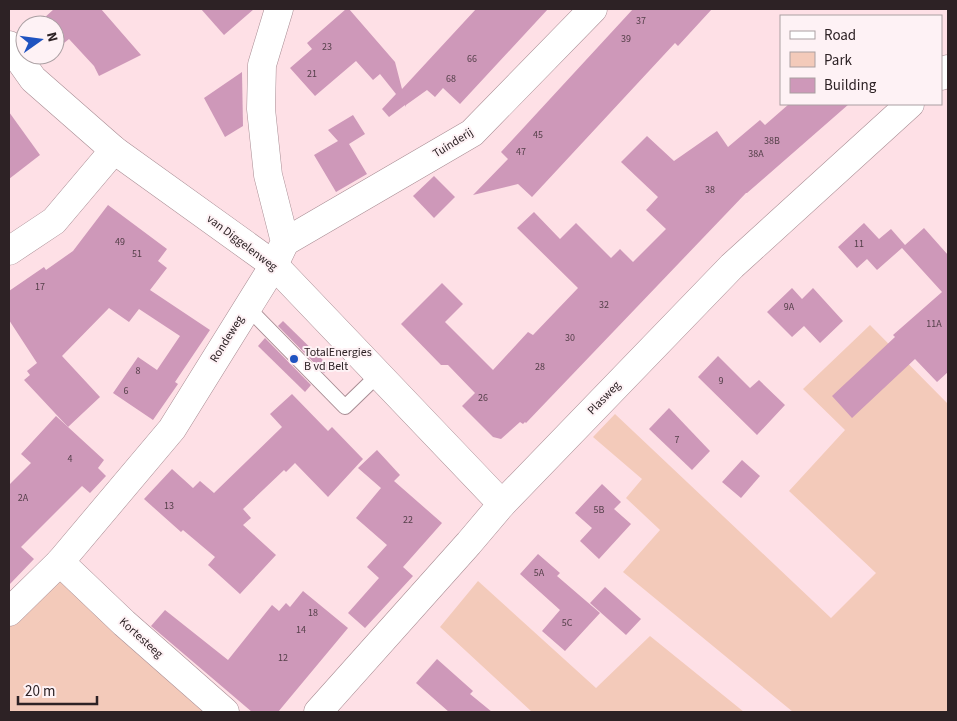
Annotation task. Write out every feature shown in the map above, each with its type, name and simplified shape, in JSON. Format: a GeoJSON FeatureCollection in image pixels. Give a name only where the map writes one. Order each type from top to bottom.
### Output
{"type":"FeatureCollection","features":[{"type":"Feature","properties":{"kind":"street"},"geometry":{"type":"LineString","coordinates":[[279,9],[262,65],[261,109],[279,254]]}},
{"type":"Feature","properties":{"kind":"street","name":"Tuinderij"},"geometry":{"type":"LineString","coordinates":[[279,254],[472,133],[593,9]]}},
{"type":"Feature","properties":{"kind":"street","name":"van Diggelenweg"},"geometry":{"type":"LineString","coordinates":[[9,45],[33,79],[114,150],[279,254],[379,374],[502,504]]}},
{"type":"Feature","properties":{"kind":"street","name":"Plasweg"},"geometry":{"type":"LineString","coordinates":[[318,712],[502,504],[732,266],[909,105]]}},
{"type":"Feature","properties":{"kind":"street"},"geometry":{"type":"LineString","coordinates":[[9,251],[54,221],[114,150]]}},
{"type":"Feature","properties":{"kind":"street","name":"Rondeweg"},"geometry":{"type":"LineString","coordinates":[[9,612],[60,562],[172,430],[248,308],[279,254]]}},
{"type":"Feature","properties":{"kind":"street","name":"Kortesteeg"},"geometry":{"type":"LineString","coordinates":[[60,562],[225,712]]}},
{"type":"Feature","properties":{"kind":"lane"},"geometry":{"type":"LineString","coordinates":[[248,308],[345,407],[379,374]]}},
{"type":"Feature","properties":{"kind":"green space"},"geometry":{"type":"Polygon","coordinates":[[[870,325],[948,404],[948,712],[793,712],[623,572],[660,530],[626,498],[642,479],[593,437],[615,414],[831,618],[876,573],[789,491],[845,430],[803,389],[870,325]]]}},
{"type":"Feature","properties":{"kind":"green space"},"geometry":{"type":"Polygon","coordinates":[[[58,580],[69,582],[214,712],[9,712],[9,627],[58,580]]]}},
{"type":"Feature","properties":{"kind":"green space"},"geometry":{"type":"Polygon","coordinates":[[[478,581],[596,688],[650,636],[744,712],[532,712],[440,627],[478,581]]]}},
{"type":"Feature","properties":{"kind":"building"},"geometry":{"type":"Polygon","coordinates":[[[54,9],[101,9],[141,55],[99,76],[94,66],[69,39],[65,42],[65,15],[47,15],[54,9]]]}},
{"type":"Feature","properties":{"kind":"building"},"geometry":{"type":"Polygon","coordinates":[[[201,9],[254,9],[224,35],[201,9]]]}},
{"type":"Feature","properties":{"kind":"building"},"geometry":{"type":"Polygon","coordinates":[[[346,9],[349,9],[395,62],[402,89],[476,9],[548,9],[460,104],[443,88],[435,97],[427,90],[406,105],[406,107],[405,105],[389,117],[382,109],[396,94],[380,74],[373,80],[356,61],[315,96],[290,68],[312,49],[307,43],[346,9]]]}},
{"type":"Feature","properties":{"kind":"building"},"geometry":{"type":"Polygon","coordinates":[[[633,9],[712,9],[678,46],[675,43],[532,197],[518,184],[473,195],[508,159],[501,152],[633,9]]]}},
{"type":"Feature","properties":{"kind":"building"},"geometry":{"type":"Polygon","coordinates":[[[242,72],[243,126],[225,137],[204,98],[242,72]]]}},
{"type":"Feature","properties":{"kind":"building"},"geometry":{"type":"Polygon","coordinates":[[[788,105],[848,105],[746,193],[526,423],[520,422],[501,439],[493,437],[462,406],[475,393],[448,365],[441,365],[401,324],[442,283],[463,304],[445,322],[493,370],[528,332],[533,335],[578,288],[517,228],[534,212],[560,239],[576,223],[611,258],[620,249],[633,262],[666,229],[646,210],[658,197],[621,162],[647,136],[674,161],[717,131],[728,147],[760,120],[765,125],[788,105]]]}},
{"type":"Feature","properties":{"kind":"building"},"geometry":{"type":"Polygon","coordinates":[[[9,112],[40,155],[9,179],[9,112]]]}},
{"type":"Feature","properties":{"kind":"building"},"geometry":{"type":"Polygon","coordinates":[[[353,115],[365,134],[349,144],[367,174],[336,192],[314,155],[338,141],[328,130],[353,115]]]}},
{"type":"Feature","properties":{"kind":"building"},"geometry":{"type":"Polygon","coordinates":[[[434,176],[455,197],[434,218],[413,196],[434,176]]]}},
{"type":"Feature","properties":{"kind":"building"},"geometry":{"type":"Polygon","coordinates":[[[108,205],[167,249],[158,261],[167,268],[150,290],[210,330],[175,382],[178,384],[153,420],[113,393],[138,357],[157,370],[180,336],[139,309],[129,322],[109,308],[62,356],[100,397],[68,427],[24,380],[30,375],[27,371],[37,363],[9,320],[9,291],[44,267],[46,270],[73,251],[108,205]]]}},
{"type":"Feature","properties":{"kind":"building"},"geometry":{"type":"Polygon","coordinates":[[[864,223],[879,239],[891,229],[905,245],[924,228],[948,255],[948,372],[937,382],[915,359],[852,418],[832,396],[895,337],[893,335],[942,292],[902,248],[877,270],[867,259],[857,268],[838,247],[864,223]]]}},
{"type":"Feature","properties":{"kind":"building"},"geometry":{"type":"Polygon","coordinates":[[[792,288],[802,299],[813,288],[843,321],[820,343],[804,326],[792,337],[767,312],[792,288]]]}},
{"type":"Feature","properties":{"kind":"building"},"geometry":{"type":"Polygon","coordinates":[[[283,321],[330,367],[324,373],[278,326],[283,321]]]}},
{"type":"Feature","properties":{"kind":"building"},"geometry":{"type":"Polygon","coordinates":[[[265,338],[311,385],[305,392],[258,346],[265,338]]]}},
{"type":"Feature","properties":{"kind":"building"},"geometry":{"type":"Polygon","coordinates":[[[718,356],[750,388],[759,380],[785,405],[757,435],[698,377],[718,356]]]}},
{"type":"Feature","properties":{"kind":"building"},"geometry":{"type":"Polygon","coordinates":[[[292,394],[328,431],[332,427],[363,459],[328,497],[295,463],[286,472],[284,470],[243,509],[251,518],[243,525],[276,555],[240,594],[208,565],[215,557],[183,530],[181,532],[144,499],[172,469],[193,488],[200,481],[214,493],[282,427],[270,414],[292,394]]]}},
{"type":"Feature","properties":{"kind":"building"},"geometry":{"type":"Polygon","coordinates":[[[669,408],[710,451],[692,470],[649,429],[669,408]]]}},
{"type":"Feature","properties":{"kind":"building"},"geometry":{"type":"Polygon","coordinates":[[[56,416],[104,460],[98,468],[106,476],[90,493],[82,486],[21,547],[34,559],[9,585],[9,485],[31,463],[21,454],[56,416]]]}},
{"type":"Feature","properties":{"kind":"building"},"geometry":{"type":"Polygon","coordinates":[[[377,450],[400,475],[394,481],[442,523],[403,567],[413,576],[365,628],[348,613],[379,578],[367,567],[387,545],[356,518],[381,488],[358,468],[377,450]]]}},
{"type":"Feature","properties":{"kind":"building"},"geometry":{"type":"Polygon","coordinates":[[[742,460],[760,476],[741,498],[722,482],[742,460]]]}},
{"type":"Feature","properties":{"kind":"building"},"geometry":{"type":"Polygon","coordinates":[[[602,484],[621,502],[614,509],[631,524],[599,559],[580,541],[592,528],[575,513],[602,484]]]}},
{"type":"Feature","properties":{"kind":"building"},"geometry":{"type":"Polygon","coordinates":[[[538,554],[560,573],[557,576],[600,613],[565,651],[542,631],[560,610],[520,574],[538,554]]]}},
{"type":"Feature","properties":{"kind":"building"},"geometry":{"type":"Polygon","coordinates":[[[605,587],[641,619],[626,635],[590,603],[605,587]]]}},
{"type":"Feature","properties":{"kind":"building"},"geometry":{"type":"Polygon","coordinates":[[[303,591],[348,628],[278,712],[252,712],[151,626],[165,610],[228,660],[272,605],[279,611],[286,603],[290,607],[303,591]]]}},
{"type":"Feature","properties":{"kind":"building"},"geometry":{"type":"Polygon","coordinates":[[[437,659],[473,691],[470,694],[492,712],[449,712],[416,683],[437,659]]]}},
{"type":"Feature","properties":{"kind":"place","name":"TotalEnergies B vd Belt"},"geometry":{"type":"Point","coordinates":[294,359]}}]}
